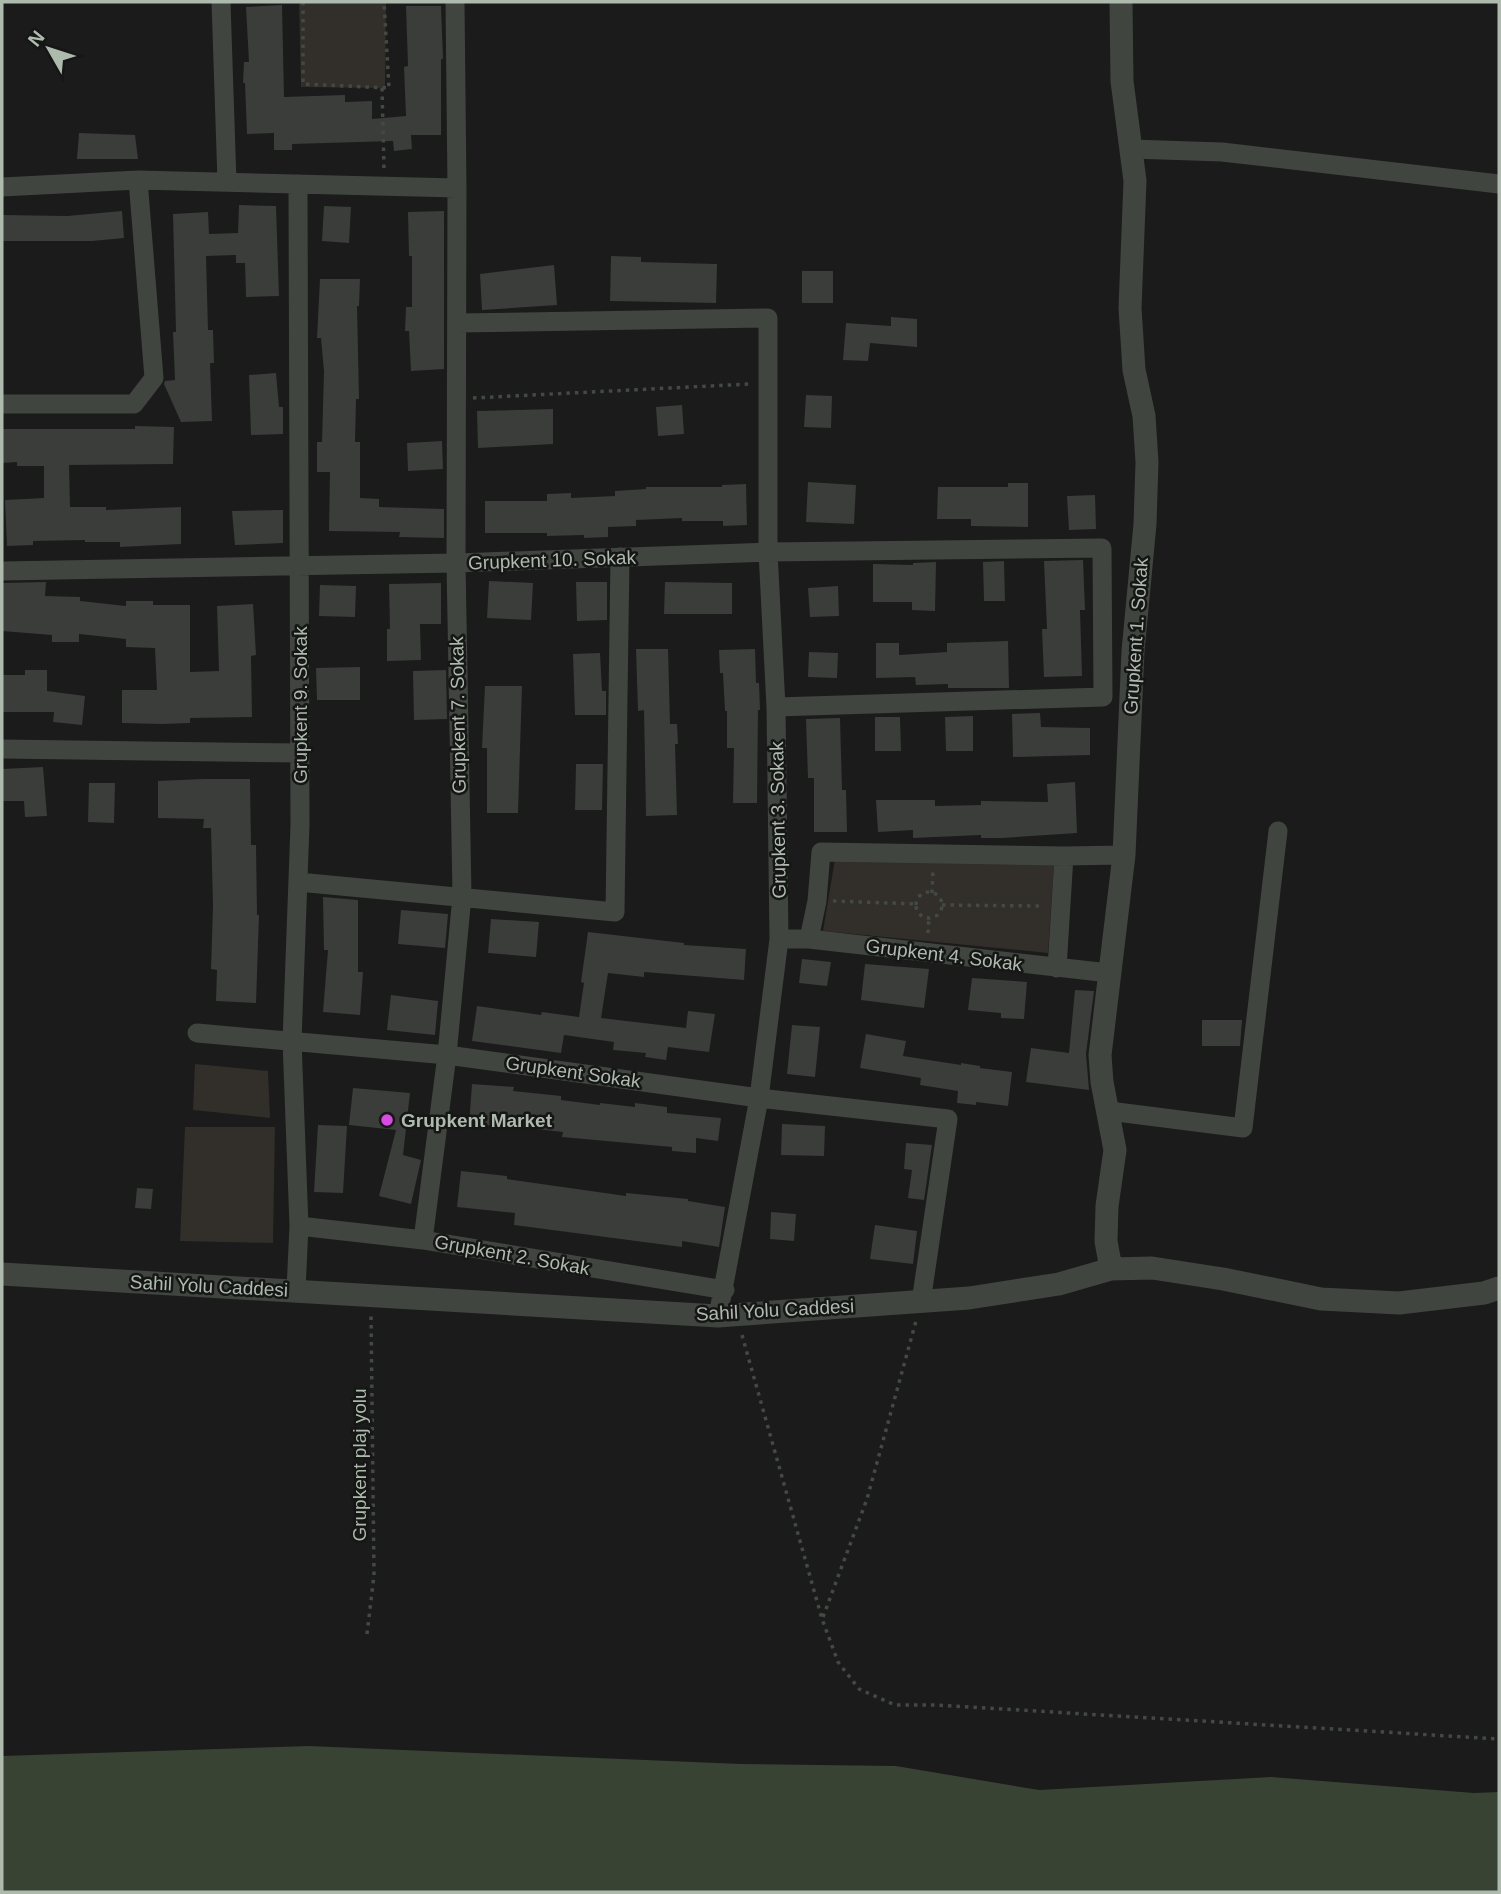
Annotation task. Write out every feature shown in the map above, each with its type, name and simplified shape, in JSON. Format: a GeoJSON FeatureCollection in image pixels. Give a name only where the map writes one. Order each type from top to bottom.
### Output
{"type":"FeatureCollection","features":[{"type":"Feature","properties":{"kind":"street"},"geometry":{"type":"LineString","coordinates":[[221,2],[227,183]]}},
{"type":"Feature","properties":{"kind":"street","name":"Grupkent 7. Sokak"},"geometry":{"type":"LineString","coordinates":[[423,1240],[447,1055],[462,896],[456,563],[455,2]]}},
{"type":"Feature","properties":{"kind":"street","name":"Grupkent 1. Sokak"},"geometry":{"type":"LineString","coordinates":[[1111,1269],[1106,1241],[1107,1206],[1115,1150],[1102,1082],[1100,1055],[1125,855],[1133,651],[1145,524],[1147,462],[1144,416],[1134,370],[1130,308],[1135,181],[1122,81],[1121,2]]}},
{"type":"Feature","properties":{"kind":"street"},"geometry":{"type":"LineString","coordinates":[[1131,149],[1222,152],[1499,184]]}},
{"type":"Feature","properties":{"kind":"street"},"geometry":{"type":"LineString","coordinates":[[2,404],[134,404],[154,378],[138,180]]}},
{"type":"Feature","properties":{"kind":"street"},"geometry":{"type":"LineString","coordinates":[[2,187],[138,180],[457,188]]}},
{"type":"Feature","properties":{"kind":"street","name":"Grupkent 9. Sokak"},"geometry":{"type":"LineString","coordinates":[[296,1290],[299,1226],[292,1041],[300,753],[298,184]]}},
{"type":"Feature","properties":{"kind":"street","name":"Grupkent 3. Sokak"},"geometry":{"type":"LineString","coordinates":[[457,323],[768,318],[768,552],[776,707],[779,939],[759,1098],[724,1290],[727,1316]]}},
{"type":"Feature","properties":{"kind":"street","name":"Grupkent 10. Sokak"},"geometry":{"type":"LineString","coordinates":[[2,571],[456,563],[768,552],[1102,548],[1103,697],[776,707]]}},
{"type":"Feature","properties":{"kind":"street"},"geometry":{"type":"LineString","coordinates":[[298,882],[615,912],[621,557]]}},
{"type":"Feature","properties":{"kind":"street"},"geometry":{"type":"LineString","coordinates":[[2,749],[300,753]]}},
{"type":"Feature","properties":{"kind":"street"},"geometry":{"type":"LineString","coordinates":[[1109,1111],[1243,1128],[1278,831]]}},
{"type":"Feature","properties":{"kind":"street"},"geometry":{"type":"LineString","coordinates":[[809,939],[817,901],[821,852],[1125,855]]}},
{"type":"Feature","properties":{"kind":"street"},"geometry":{"type":"LineString","coordinates":[[1057,968],[1064,856]]}},
{"type":"Feature","properties":{"kind":"street","name":"Grupkent 4. Sokak"},"geometry":{"type":"LineString","coordinates":[[779,939],[809,939],[1109,972]]}},
{"type":"Feature","properties":{"kind":"street","name":"Grupkent Sokak"},"geometry":{"type":"LineString","coordinates":[[197,1033],[447,1055],[759,1098],[948,1119],[921,1301]]}},
{"type":"Feature","properties":{"kind":"street","name":"Grupkent 2. Sokak"},"geometry":{"type":"LineString","coordinates":[[299,1226],[423,1240],[724,1290]]}},
{"type":"Feature","properties":{"kind":"street","name":"Sahil Yolu Caddesi"},"geometry":{"type":"LineString","coordinates":[[2,1274],[727,1316],[969,1298],[1059,1283],[1111,1269],[1152,1268],[1321,1298],[1399,1303],[1484,1293],[1499,1288]]}},
{"type":"Feature","properties":{"kind":"path"},"geometry":{"type":"LineString","coordinates":[[303,2],[303,84],[388,88],[384,2]]}},
{"type":"Feature","properties":{"kind":"path"},"geometry":{"type":"LineString","coordinates":[[382,88],[384,186]]}},
{"type":"Feature","properties":{"kind":"path"},"geometry":{"type":"LineString","coordinates":[[457,398],[768,383]]}},
{"type":"Feature","properties":{"kind":"path"},"geometry":{"type":"LineString","coordinates":[[932,893],[939,897],[942,905],[937,916],[929,918],[921,915],[917,904],[923,894],[932,893]]}},
{"type":"Feature","properties":{"kind":"path"},"geometry":{"type":"LineString","coordinates":[[817,901],[917,904]]}},
{"type":"Feature","properties":{"kind":"path"},"geometry":{"type":"LineString","coordinates":[[942,905],[1062,906]]}},
{"type":"Feature","properties":{"kind":"path","name":"Grupkent plaj yolu"},"geometry":{"type":"LineString","coordinates":[[367,1634],[374,1575],[371,1296]]}},
{"type":"Feature","properties":{"kind":"path"},"geometry":{"type":"LineString","coordinates":[[822,1619],[867,1499],[921,1301]]}},
{"type":"Feature","properties":{"kind":"path"},"geometry":{"type":"LineString","coordinates":[[727,1316],[822,1619],[838,1662],[859,1689],[895,1705],[936,1705],[1499,1739]]}},
{"type":"Feature","properties":{"kind":"shaded area"},"geometry":{"type":"Polygon","coordinates":[[[299,2],[386,2],[385,88],[301,87],[299,2]]]}},
{"type":"Feature","properties":{"kind":"shaded area"},"geometry":{"type":"Polygon","coordinates":[[[835,859],[1054,863],[1048,953],[823,931],[835,859]]]}},
{"type":"Feature","properties":{"kind":"shaded area"},"geometry":{"type":"Polygon","coordinates":[[[195,1064],[268,1071],[270,1118],[193,1110],[195,1064]]]}},
{"type":"Feature","properties":{"kind":"shaded area"},"geometry":{"type":"Polygon","coordinates":[[[185,1127],[275,1127],[273,1243],[180,1241],[185,1127]]]}},
{"type":"Feature","properties":{"kind":"shaded area"},"geometry":{"type":"Polygon","coordinates":[[[309,1746],[741,1764],[896,1766],[1039,1790],[1271,1777],[1474,1793],[1499,1792],[1499,1892],[2,1892],[2,1756],[309,1746]]]}},
{"type":"Feature","properties":{"kind":"building"},"geometry":{"type":"Polygon","coordinates":[[[282,5],[284,97],[345,95],[345,102],[372,101],[372,119],[406,116],[406,6],[441,6],[441,135],[411,135],[412,149],[394,151],[393,141],[292,144],[292,150],[274,150],[274,133],[247,134],[243,83],[244,62],[249,62],[246,7],[282,5]]]}},
{"type":"Feature","properties":{"kind":"building"},"geometry":{"type":"Polygon","coordinates":[[[79,133],[135,135],[138,159],[77,159],[79,133]]]}},
{"type":"Feature","properties":{"kind":"building"},"geometry":{"type":"Polygon","coordinates":[[[239,205],[276,206],[279,296],[246,297],[245,263],[236,263],[236,255],[206,256],[208,330],[213,330],[214,363],[210,363],[212,421],[181,422],[164,384],[165,381],[175,380],[173,214],[208,212],[209,234],[238,233],[239,205]]]}},
{"type":"Feature","properties":{"kind":"building"},"geometry":{"type":"Polygon","coordinates":[[[324,206],[351,207],[349,243],[322,241],[324,206]]]}},
{"type":"Feature","properties":{"kind":"building"},"geometry":{"type":"Polygon","coordinates":[[[122,211],[124,238],[92,241],[2,241],[2,215],[67,216],[122,211]]]}},
{"type":"Feature","properties":{"kind":"building"},"geometry":{"type":"Polygon","coordinates":[[[444,211],[444,369],[411,371],[409,331],[405,331],[406,307],[412,307],[412,256],[409,256],[408,212],[444,211]]]}},
{"type":"Feature","properties":{"kind":"building"},"geometry":{"type":"Polygon","coordinates":[[[611,256],[641,257],[641,262],[717,264],[716,303],[610,301],[611,256]]]}},
{"type":"Feature","properties":{"kind":"building"},"geometry":{"type":"Polygon","coordinates":[[[554,265],[557,305],[482,310],[480,274],[554,265]]]}},
{"type":"Feature","properties":{"kind":"building"},"geometry":{"type":"Polygon","coordinates":[[[802,271],[833,271],[833,303],[802,303],[802,271]]]}},
{"type":"Feature","properties":{"kind":"building"},"geometry":{"type":"Polygon","coordinates":[[[320,279],[360,279],[357,306],[359,399],[356,399],[355,442],[360,442],[360,498],[379,499],[379,507],[444,509],[444,538],[399,537],[400,532],[329,531],[330,472],[317,472],[317,442],[322,442],[324,371],[321,338],[317,338],[320,279]]]}},
{"type":"Feature","properties":{"kind":"building"},"geometry":{"type":"Polygon","coordinates":[[[891,317],[917,319],[917,347],[870,343],[868,361],[843,360],[846,323],[891,326],[891,317]]]}},
{"type":"Feature","properties":{"kind":"building"},"geometry":{"type":"Polygon","coordinates":[[[276,373],[279,407],[283,407],[283,434],[251,435],[249,375],[276,373]]]}},
{"type":"Feature","properties":{"kind":"building"},"geometry":{"type":"Polygon","coordinates":[[[806,395],[832,396],[831,428],[804,427],[806,395]]]}},
{"type":"Feature","properties":{"kind":"building"},"geometry":{"type":"Polygon","coordinates":[[[682,405],[684,434],[658,436],[656,407],[682,405]]]}},
{"type":"Feature","properties":{"kind":"building"},"geometry":{"type":"Polygon","coordinates":[[[553,409],[553,444],[478,448],[477,411],[553,409]]]}},
{"type":"Feature","properties":{"kind":"building"},"geometry":{"type":"Polygon","coordinates":[[[135,426],[174,427],[173,464],[69,465],[70,507],[106,507],[106,510],[181,507],[181,544],[120,547],[120,542],[85,540],[33,541],[33,545],[7,546],[5,500],[44,498],[44,466],[2,463],[2,429],[135,429],[135,426]]]}},
{"type":"Feature","properties":{"kind":"building"},"geometry":{"type":"Polygon","coordinates":[[[442,441],[443,469],[408,471],[407,443],[442,441]]]}},
{"type":"Feature","properties":{"kind":"building"},"geometry":{"type":"Polygon","coordinates":[[[808,482],[856,485],[854,524],[806,522],[808,482]]]}},
{"type":"Feature","properties":{"kind":"building"},"geometry":{"type":"Polygon","coordinates":[[[1008,483],[1028,483],[1028,527],[971,526],[971,519],[937,519],[938,487],[1008,487],[1008,483]]]}},
{"type":"Feature","properties":{"kind":"building"},"geometry":{"type":"Polygon","coordinates":[[[746,484],[747,525],[723,526],[723,521],[682,521],[682,518],[636,520],[636,526],[608,527],[608,537],[485,533],[485,501],[547,501],[547,494],[571,493],[571,498],[615,496],[615,491],[646,487],[722,487],[746,484]]]}},
{"type":"Feature","properties":{"kind":"building"},"geometry":{"type":"Polygon","coordinates":[[[1095,495],[1096,529],[1069,530],[1067,496],[1095,495]]]}},
{"type":"Feature","properties":{"kind":"building"},"geometry":{"type":"Polygon","coordinates":[[[283,510],[283,543],[235,545],[232,511],[283,510]]]}},
{"type":"Feature","properties":{"kind":"building"},"geometry":{"type":"Polygon","coordinates":[[[1083,560],[1085,610],[1080,610],[1082,676],[1044,677],[1042,629],[1047,629],[1044,561],[1083,560]]]}},
{"type":"Feature","properties":{"kind":"building"},"geometry":{"type":"Polygon","coordinates":[[[1004,561],[1005,601],[984,601],[983,562],[1004,561]]]}},
{"type":"Feature","properties":{"kind":"building"},"geometry":{"type":"Polygon","coordinates":[[[936,562],[935,611],[912,610],[912,602],[873,602],[873,564],[913,565],[936,562]]]}},
{"type":"Feature","properties":{"kind":"building"},"geometry":{"type":"Polygon","coordinates":[[[489,581],[533,583],[531,620],[487,618],[489,581]]]}},
{"type":"Feature","properties":{"kind":"building"},"geometry":{"type":"Polygon","coordinates":[[[46,582],[45,596],[80,597],[80,601],[126,606],[126,601],[153,601],[153,605],[190,605],[190,672],[219,671],[217,606],[253,604],[256,655],[251,656],[252,717],[190,718],[190,723],[122,723],[122,690],[157,690],[155,648],[126,647],[126,639],[79,634],[79,642],[52,642],[52,635],[2,631],[2,583],[46,582]]]}},
{"type":"Feature","properties":{"kind":"building"},"geometry":{"type":"Polygon","coordinates":[[[576,582],[607,582],[607,620],[577,621],[576,582]]]}},
{"type":"Feature","properties":{"kind":"building"},"geometry":{"type":"Polygon","coordinates":[[[665,582],[732,583],[732,614],[664,614],[665,582]]]}},
{"type":"Feature","properties":{"kind":"building"},"geometry":{"type":"Polygon","coordinates":[[[441,583],[441,624],[420,624],[421,660],[387,661],[387,629],[390,629],[389,584],[441,583]]]}},
{"type":"Feature","properties":{"kind":"building"},"geometry":{"type":"Polygon","coordinates":[[[320,585],[356,586],[355,617],[319,616],[320,585]]]}},
{"type":"Feature","properties":{"kind":"building"},"geometry":{"type":"Polygon","coordinates":[[[838,586],[839,616],[810,617],[808,588],[838,586]]]}},
{"type":"Feature","properties":{"kind":"building"},"geometry":{"type":"Polygon","coordinates":[[[1008,641],[1009,688],[948,688],[948,684],[916,685],[915,677],[876,678],[876,643],[899,643],[899,655],[947,652],[947,643],[1008,641]]]}},
{"type":"Feature","properties":{"kind":"building"},"geometry":{"type":"Polygon","coordinates":[[[636,649],[668,649],[670,724],[677,724],[677,815],[646,816],[644,710],[638,711],[636,649]]]}},
{"type":"Feature","properties":{"kind":"building"},"geometry":{"type":"Polygon","coordinates":[[[755,649],[760,710],[757,803],[733,803],[734,748],[727,748],[727,711],[719,650],[755,649]]]}},
{"type":"Feature","properties":{"kind":"building"},"geometry":{"type":"Polygon","coordinates":[[[809,652],[838,653],[837,678],[808,677],[809,652]]]}},
{"type":"Feature","properties":{"kind":"building"},"geometry":{"type":"Polygon","coordinates":[[[600,653],[602,691],[606,691],[606,715],[575,715],[573,654],[600,653]]]}},
{"type":"Feature","properties":{"kind":"building"},"geometry":{"type":"Polygon","coordinates":[[[360,667],[360,700],[317,700],[316,668],[360,667]]]}},
{"type":"Feature","properties":{"kind":"building"},"geometry":{"type":"Polygon","coordinates":[[[25,670],[47,670],[47,691],[85,696],[82,725],[53,722],[54,712],[2,712],[2,675],[25,675],[25,670]]]}},
{"type":"Feature","properties":{"kind":"building"},"geometry":{"type":"Polygon","coordinates":[[[446,670],[447,719],[414,720],[413,671],[446,670]]]}},
{"type":"Feature","properties":{"kind":"building"},"geometry":{"type":"Polygon","coordinates":[[[485,686],[522,686],[518,813],[487,813],[487,748],[482,748],[485,686]]]}},
{"type":"Feature","properties":{"kind":"building"},"geometry":{"type":"Polygon","coordinates":[[[1040,713],[1041,727],[1090,728],[1090,755],[1013,757],[1012,714],[1040,713]]]}},
{"type":"Feature","properties":{"kind":"building"},"geometry":{"type":"Polygon","coordinates":[[[973,716],[973,751],[946,751],[945,717],[973,716]]]}},
{"type":"Feature","properties":{"kind":"building"},"geometry":{"type":"Polygon","coordinates":[[[875,717],[900,717],[901,751],[875,751],[875,717]]]}},
{"type":"Feature","properties":{"kind":"building"},"geometry":{"type":"Polygon","coordinates":[[[840,718],[842,790],[846,790],[847,832],[814,832],[814,778],[808,778],[806,719],[840,718]]]}},
{"type":"Feature","properties":{"kind":"building"},"geometry":{"type":"Polygon","coordinates":[[[576,764],[603,764],[602,810],[575,810],[576,764]]]}},
{"type":"Feature","properties":{"kind":"building"},"geometry":{"type":"Polygon","coordinates":[[[43,767],[47,816],[25,817],[24,801],[2,801],[2,769],[43,767]]]}},
{"type":"Feature","properties":{"kind":"building"},"geometry":{"type":"Polygon","coordinates":[[[250,779],[251,845],[256,845],[259,915],[256,1003],[216,1001],[217,970],[211,969],[211,828],[203,828],[204,819],[158,818],[158,781],[250,779]]]}},
{"type":"Feature","properties":{"kind":"building"},"geometry":{"type":"Polygon","coordinates":[[[1075,782],[1077,833],[1002,838],[981,838],[981,835],[913,838],[913,830],[878,832],[876,800],[935,800],[935,806],[981,805],[981,801],[1048,802],[1047,784],[1075,782]]]}},
{"type":"Feature","properties":{"kind":"building"},"geometry":{"type":"Polygon","coordinates":[[[89,783],[115,783],[114,823],[88,822],[89,783]]]}},
{"type":"Feature","properties":{"kind":"building"},"geometry":{"type":"Polygon","coordinates":[[[323,897],[358,900],[358,972],[363,972],[360,1015],[323,1012],[328,950],[324,950],[323,897]]]}},
{"type":"Feature","properties":{"kind":"building"},"geometry":{"type":"Polygon","coordinates":[[[401,910],[448,914],[445,948],[398,944],[401,910]]]}},
{"type":"Feature","properties":{"kind":"building"},"geometry":{"type":"Polygon","coordinates":[[[491,919],[539,922],[536,957],[488,953],[491,919]]]}},
{"type":"Feature","properties":{"kind":"building"},"geometry":{"type":"Polygon","coordinates":[[[588,932],[684,945],[746,949],[744,980],[644,972],[644,977],[608,973],[601,1018],[686,1028],[688,1011],[715,1014],[709,1052],[668,1047],[666,1060],[645,1057],[646,1053],[613,1050],[614,1042],[564,1035],[561,1053],[472,1041],[477,1006],[579,1017],[588,932]]]}},
{"type":"Feature","properties":{"kind":"building"},"geometry":{"type":"Polygon","coordinates":[[[802,959],[831,962],[827,986],[799,983],[802,959]]]}},
{"type":"Feature","properties":{"kind":"building"},"geometry":{"type":"Polygon","coordinates":[[[865,964],[929,969],[924,1008],[861,1000],[865,964]]]}},
{"type":"Feature","properties":{"kind":"building"},"geometry":{"type":"Polygon","coordinates":[[[972,978],[1027,982],[1024,1019],[1001,1018],[1001,1013],[968,1010],[972,978]]]}},
{"type":"Feature","properties":{"kind":"building"},"geometry":{"type":"Polygon","coordinates":[[[1075,990],[1094,991],[1086,1054],[1089,1090],[1026,1082],[1031,1048],[1069,1053],[1075,990]]]}},
{"type":"Feature","properties":{"kind":"building"},"geometry":{"type":"Polygon","coordinates":[[[391,995],[438,1001],[435,1035],[387,1030],[391,995]]]}},
{"type":"Feature","properties":{"kind":"building"},"geometry":{"type":"Polygon","coordinates":[[[1202,1020],[1242,1020],[1240,1046],[1202,1046],[1202,1020]]]}},
{"type":"Feature","properties":{"kind":"building"},"geometry":{"type":"Polygon","coordinates":[[[792,1025],[820,1027],[815,1077],[787,1074],[792,1025]]]}},
{"type":"Feature","properties":{"kind":"building"},"geometry":{"type":"Polygon","coordinates":[[[866,1034],[906,1041],[903,1056],[1012,1072],[1008,1106],[976,1102],[976,1105],[957,1103],[958,1091],[920,1085],[921,1078],[860,1068],[866,1034]]]}},
{"type":"Feature","properties":{"kind":"building"},"geometry":{"type":"Polygon","coordinates":[[[472,1084],[514,1087],[513,1091],[561,1096],[561,1100],[635,1107],[635,1103],[667,1107],[667,1113],[721,1118],[718,1141],[696,1138],[696,1153],[672,1151],[672,1147],[562,1137],[563,1132],[469,1125],[472,1084]]]}},
{"type":"Feature","properties":{"kind":"building"},"geometry":{"type":"Polygon","coordinates":[[[353,1088],[410,1093],[403,1155],[421,1160],[411,1204],[379,1196],[396,1130],[349,1125],[353,1088]]]}},
{"type":"Feature","properties":{"kind":"building"},"geometry":{"type":"Polygon","coordinates":[[[782,1124],[825,1126],[824,1156],[781,1155],[782,1124]]]}},
{"type":"Feature","properties":{"kind":"building"},"geometry":{"type":"Polygon","coordinates":[[[318,1125],[347,1126],[343,1193],[314,1192],[318,1125]]]}},
{"type":"Feature","properties":{"kind":"building"},"geometry":{"type":"Polygon","coordinates":[[[906,1143],[932,1145],[924,1200],[908,1198],[912,1170],[904,1169],[906,1143]]]}},
{"type":"Feature","properties":{"kind":"building"},"geometry":{"type":"Polygon","coordinates":[[[461,1171],[626,1196],[626,1193],[688,1199],[725,1207],[719,1247],[682,1241],[682,1247],[514,1225],[515,1213],[457,1207],[461,1171]]]}},
{"type":"Feature","properties":{"kind":"building"},"geometry":{"type":"Polygon","coordinates":[[[137,1188],[153,1189],[151,1209],[135,1208],[137,1188]]]}},
{"type":"Feature","properties":{"kind":"building"},"geometry":{"type":"Polygon","coordinates":[[[771,1212],[796,1214],[794,1241],[770,1239],[771,1212]]]}},
{"type":"Feature","properties":{"kind":"building"},"geometry":{"type":"Polygon","coordinates":[[[875,1225],[917,1231],[913,1264],[870,1259],[875,1225]]]}},
{"type":"Feature","properties":{"kind":"place","name":"Grupkent Market"},"geometry":{"type":"Point","coordinates":[387,1120]}}]}
